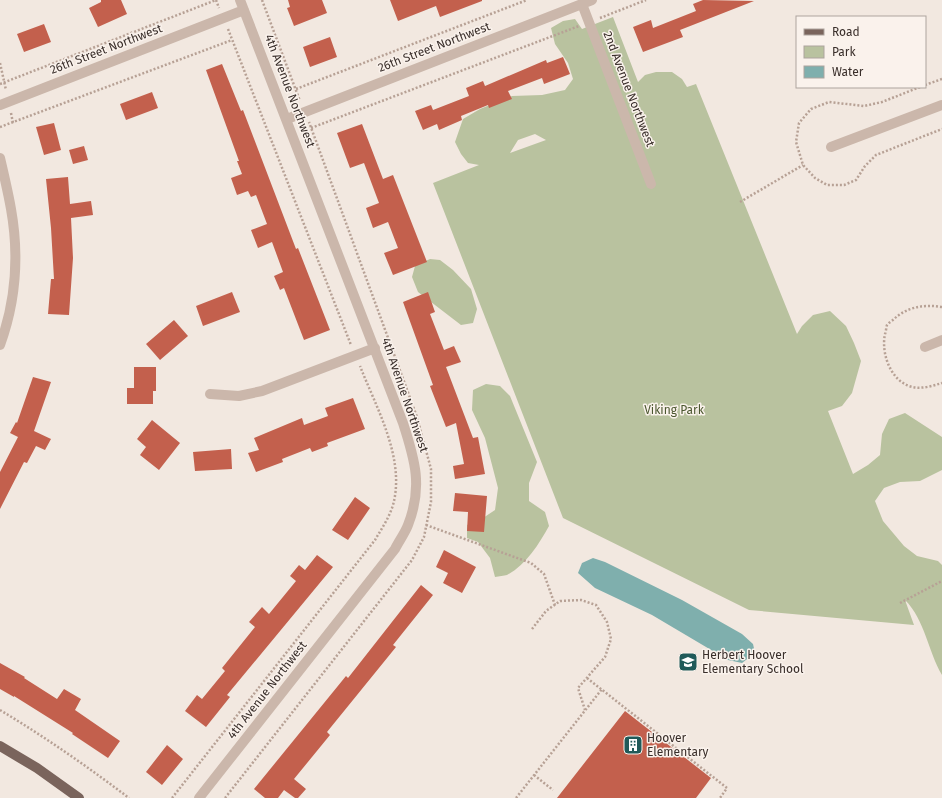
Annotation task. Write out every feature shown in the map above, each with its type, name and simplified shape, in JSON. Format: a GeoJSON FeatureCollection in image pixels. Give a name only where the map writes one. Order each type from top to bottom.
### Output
{"type":"FeatureCollection","features":[{"type":"Feature","properties":{"kind":"main road"},"geometry":{"type":"LineString","coordinates":[[0,746],[37,768],[79,798]]}},
{"type":"Feature","properties":{"kind":"street","name":"2nd Avenue Northwest"},"geometry":{"type":"LineString","coordinates":[[587,2],[589,22],[651,184]]}},
{"type":"Feature","properties":{"kind":"street","name":"26th Street Northwest"},"geometry":{"type":"LineString","coordinates":[[287,119],[587,2]]}},
{"type":"Feature","properties":{"kind":"street","name":"26th Street Northwest"},"geometry":{"type":"LineString","coordinates":[[0,105],[242,5]]}},
{"type":"Feature","properties":{"kind":"street","name":"4th Avenue Northwest"},"geometry":{"type":"LineString","coordinates":[[199,798],[395,549],[408,526],[414,502],[417,478],[413,453],[375,348],[242,5]]}},
{"type":"Feature","properties":{"kind":"street"},"geometry":{"type":"LineString","coordinates":[[831,147],[942,105]]}},
{"type":"Feature","properties":{"kind":"street"},"geometry":{"type":"LineString","coordinates":[[0,158],[11,210],[15,278],[11,307],[0,345]]}},
{"type":"Feature","properties":{"kind":"street"},"geometry":{"type":"LineString","coordinates":[[924,347],[942,340]]}},
{"type":"Feature","properties":{"kind":"street"},"geometry":{"type":"LineString","coordinates":[[210,394],[239,396],[262,391],[375,348]]}},
{"type":"Feature","properties":{"kind":"path"},"geometry":{"type":"LineString","coordinates":[[0,84],[216,0]]}},
{"type":"Feature","properties":{"kind":"path"},"geometry":{"type":"LineString","coordinates":[[262,0],[296,89],[527,0]]}},
{"type":"Feature","properties":{"kind":"path"},"geometry":{"type":"LineString","coordinates":[[311,128],[646,0]]}},
{"type":"Feature","properties":{"kind":"path"},"geometry":{"type":"LineString","coordinates":[[0,127],[232,40],[355,355],[380,414],[393,452],[396,480],[394,502],[388,518],[375,540],[172,798]]}},
{"type":"Feature","properties":{"kind":"path"},"geometry":{"type":"LineString","coordinates":[[0,63],[4,82]]}},
{"type":"Feature","properties":{"kind":"path"},"geometry":{"type":"LineString","coordinates":[[926,85],[942,79]]}},
{"type":"Feature","properties":{"kind":"path"},"geometry":{"type":"LineString","coordinates":[[740,202],[803,165]]}},
{"type":"Feature","properties":{"kind":"path"},"geometry":{"type":"LineString","coordinates":[[942,307],[934,305],[917,306],[899,314],[887,325],[883,344],[886,360],[896,376],[909,386],[928,387],[942,383]]}},
{"type":"Feature","properties":{"kind":"path"},"geometry":{"type":"LineString","coordinates":[[426,525],[531,563],[544,574],[555,605]]}},
{"type":"Feature","properties":{"kind":"path"},"geometry":{"type":"LineString","coordinates":[[224,798],[412,560],[424,537]]}},
{"type":"Feature","properties":{"kind":"path"},"geometry":{"type":"LineString","coordinates":[[900,603],[942,581]]}},
{"type":"Feature","properties":{"kind":"path"},"geometry":{"type":"LineString","coordinates":[[532,629],[546,611],[560,601],[581,600],[596,605],[607,622],[611,639],[605,657],[578,688],[585,710]]}},
{"type":"Feature","properties":{"kind":"path"},"geometry":{"type":"LineString","coordinates":[[587,678],[727,788],[720,798]]}},
{"type":"Feature","properties":{"kind":"path"},"geometry":{"type":"LineString","coordinates":[[516,798],[602,689]]}},
{"type":"Feature","properties":{"kind":"path"},"geometry":{"type":"LineString","coordinates":[[0,710],[84,764],[130,798]]}},
{"type":"Feature","properties":{"kind":"path"},"geometry":{"type":"LineString","coordinates":[[534,775],[553,790]]}},
{"type":"Feature","properties":{"kind":"green space","name":"Viking Park"},"geometry":{"type":"Polygon","coordinates":[[[613,17],[638,82],[645,75],[656,72],[672,72],[682,79],[687,87],[696,84],[797,334],[802,326],[813,315],[830,311],[846,326],[861,361],[852,393],[842,406],[828,411],[853,474],[868,465],[880,455],[882,434],[889,419],[905,413],[942,437],[942,470],[920,481],[900,482],[884,488],[875,501],[883,521],[904,546],[917,556],[938,561],[942,565],[942,675],[937,666],[922,626],[912,608],[905,600],[914,625],[749,610],[563,518],[433,183],[479,165],[468,163],[461,154],[455,142],[463,119],[480,109],[512,96],[542,95],[565,90],[573,79],[568,63],[555,44],[551,28],[563,21],[575,19],[582,29],[613,17]],[[535,134],[518,140],[510,153],[546,140],[535,134]]]}},
{"type":"Feature","properties":{"kind":"green space"},"geometry":{"type":"Polygon","coordinates":[[[430,259],[440,260],[453,270],[471,289],[477,309],[473,323],[461,325],[418,292],[412,277],[415,266],[430,259]]]}},
{"type":"Feature","properties":{"kind":"green space"},"geometry":{"type":"Polygon","coordinates":[[[486,384],[500,386],[510,396],[537,462],[529,483],[529,501],[545,512],[549,526],[536,547],[520,566],[507,575],[495,577],[490,558],[478,542],[467,538],[467,525],[480,520],[495,510],[498,488],[485,438],[472,410],[473,390],[486,384]]]}},
{"type":"Feature","properties":{"kind":"water"},"geometry":{"type":"Polygon","coordinates":[[[593,558],[605,562],[682,600],[742,634],[753,644],[755,653],[742,663],[728,660],[652,615],[595,588],[578,573],[582,563],[593,558]]]}},
{"type":"Feature","properties":{"kind":"building"},"geometry":{"type":"Polygon","coordinates":[[[101,0],[121,0],[127,14],[98,27],[89,8],[101,2],[101,0]]]}},
{"type":"Feature","properties":{"kind":"building"},"geometry":{"type":"Polygon","coordinates":[[[288,0],[322,0],[327,13],[294,26],[287,8],[290,7],[288,0]]]}},
{"type":"Feature","properties":{"kind":"building"},"geometry":{"type":"Polygon","coordinates":[[[390,0],[482,1],[440,17],[436,6],[398,21],[390,0]]]}},
{"type":"Feature","properties":{"kind":"building"},"geometry":{"type":"Polygon","coordinates":[[[703,0],[754,1],[680,30],[683,37],[643,52],[633,27],[651,20],[653,28],[696,11],[693,4],[703,0]]]}},
{"type":"Feature","properties":{"kind":"building"},"geometry":{"type":"Polygon","coordinates":[[[44,24],[51,42],[24,52],[17,34],[44,24]]]}},
{"type":"Feature","properties":{"kind":"building"},"geometry":{"type":"Polygon","coordinates":[[[330,37],[337,57],[310,67],[303,47],[330,37]]]}},
{"type":"Feature","properties":{"kind":"building"},"geometry":{"type":"Polygon","coordinates":[[[563,57],[570,74],[544,84],[542,78],[508,91],[512,99],[489,108],[488,105],[461,116],[462,120],[439,130],[437,124],[423,130],[415,111],[431,105],[433,110],[469,96],[466,88],[483,81],[485,86],[546,60],[547,63],[563,57]]]}},
{"type":"Feature","properties":{"kind":"building"},"geometry":{"type":"Polygon","coordinates":[[[222,64],[241,111],[243,110],[296,249],[298,248],[330,330],[304,340],[284,288],[280,290],[274,276],[283,272],[272,242],[258,248],[251,230],[267,224],[256,195],[251,197],[248,191],[237,195],[231,178],[242,174],[237,161],[239,161],[206,70],[222,64]]]}},
{"type":"Feature","properties":{"kind":"building"},"geometry":{"type":"Polygon","coordinates":[[[152,92],[158,108],[126,120],[120,104],[152,92]]]}},
{"type":"Feature","properties":{"kind":"building"},"geometry":{"type":"Polygon","coordinates":[[[54,123],[61,150],[44,155],[36,127],[54,123]]]}},
{"type":"Feature","properties":{"kind":"building"},"geometry":{"type":"Polygon","coordinates":[[[362,124],[383,179],[393,175],[427,262],[393,275],[384,253],[398,248],[388,222],[373,228],[366,208],[379,203],[364,163],[350,168],[337,133],[362,124]]]}},
{"type":"Feature","properties":{"kind":"building"},"geometry":{"type":"Polygon","coordinates":[[[84,146],[88,160],[73,164],[69,150],[84,146]]]}},
{"type":"Feature","properties":{"kind":"building"},"geometry":{"type":"Polygon","coordinates":[[[68,177],[70,204],[91,201],[93,215],[71,218],[73,258],[69,315],[48,314],[51,279],[54,279],[46,179],[68,177]]]}},
{"type":"Feature","properties":{"kind":"building"},"geometry":{"type":"Polygon","coordinates":[[[232,292],[240,312],[203,326],[196,306],[232,292]]]}},
{"type":"Feature","properties":{"kind":"building"},"geometry":{"type":"Polygon","coordinates":[[[428,292],[435,312],[430,314],[444,350],[454,346],[461,362],[446,367],[473,438],[478,437],[485,474],[455,479],[453,466],[464,464],[456,423],[446,427],[430,386],[433,385],[403,302],[428,292]]]}},
{"type":"Feature","properties":{"kind":"building"},"geometry":{"type":"Polygon","coordinates":[[[174,320],[188,336],[160,360],[146,344],[174,320]]]}},
{"type":"Feature","properties":{"kind":"building"},"geometry":{"type":"Polygon","coordinates":[[[134,367],[156,367],[156,391],[153,391],[153,404],[127,404],[127,388],[134,388],[134,367]]]}},
{"type":"Feature","properties":{"kind":"building"},"geometry":{"type":"Polygon","coordinates":[[[33,377],[51,382],[34,431],[51,439],[45,450],[36,446],[27,463],[24,462],[0,509],[0,472],[18,437],[10,433],[16,422],[17,423],[33,377]]]}},
{"type":"Feature","properties":{"kind":"building"},"geometry":{"type":"Polygon","coordinates":[[[353,398],[365,429],[327,443],[328,446],[312,452],[310,448],[282,459],[283,462],[256,472],[248,453],[259,450],[254,438],[302,418],[304,425],[328,416],[325,408],[353,398]]]}},
{"type":"Feature","properties":{"kind":"building"},"geometry":{"type":"Polygon","coordinates":[[[152,420],[180,443],[159,470],[140,455],[146,447],[137,439],[152,420]]]}},
{"type":"Feature","properties":{"kind":"building"},"geometry":{"type":"Polygon","coordinates":[[[231,449],[232,469],[195,471],[193,452],[231,449]]]}},
{"type":"Feature","properties":{"kind":"building"},"geometry":{"type":"Polygon","coordinates":[[[455,493],[487,496],[484,532],[467,531],[468,512],[453,511],[455,493]]]}},
{"type":"Feature","properties":{"kind":"building"},"geometry":{"type":"Polygon","coordinates":[[[355,497],[370,508],[348,540],[332,530],[355,497]]]}},
{"type":"Feature","properties":{"kind":"building"},"geometry":{"type":"Polygon","coordinates":[[[444,550],[476,567],[462,593],[443,583],[448,573],[436,567],[444,550]]]}},
{"type":"Feature","properties":{"kind":"building"},"geometry":{"type":"Polygon","coordinates":[[[317,555],[333,567],[227,695],[230,697],[206,727],[185,711],[197,695],[202,699],[225,671],[222,668],[255,627],[249,622],[262,607],[269,614],[296,581],[290,576],[299,565],[305,570],[317,555]]]}},
{"type":"Feature","properties":{"kind":"building"},"geometry":{"type":"Polygon","coordinates":[[[421,585],[433,595],[393,645],[396,647],[327,732],[330,735],[294,779],[306,789],[298,798],[295,798],[284,790],[278,798],[265,798],[254,789],[346,676],[348,678],[421,585]]]}},
{"type":"Feature","properties":{"kind":"building"},"geometry":{"type":"Polygon","coordinates":[[[0,663],[25,677],[24,678],[57,699],[64,689],[81,699],[75,710],[120,741],[108,758],[72,734],[73,733],[14,696],[0,689],[0,663]]]}},
{"type":"Feature","properties":{"kind":"building","name":"Hoover Elementary"},"geometry":{"type":"Polygon","coordinates":[[[625,711],[711,778],[696,798],[557,798],[625,711]]]}},
{"type":"Feature","properties":{"kind":"building"},"geometry":{"type":"Polygon","coordinates":[[[167,745],[183,759],[162,785],[146,772],[167,745]]]}},
{"type":"Feature","properties":{"kind":"place","name":"Herbert Hoover Elementary School"},"geometry":{"type":"Point","coordinates":[688,662]}},
{"type":"Feature","properties":{"kind":"place","name":"Hoover Elementary"},"geometry":{"type":"Point","coordinates":[633,745]}}]}
